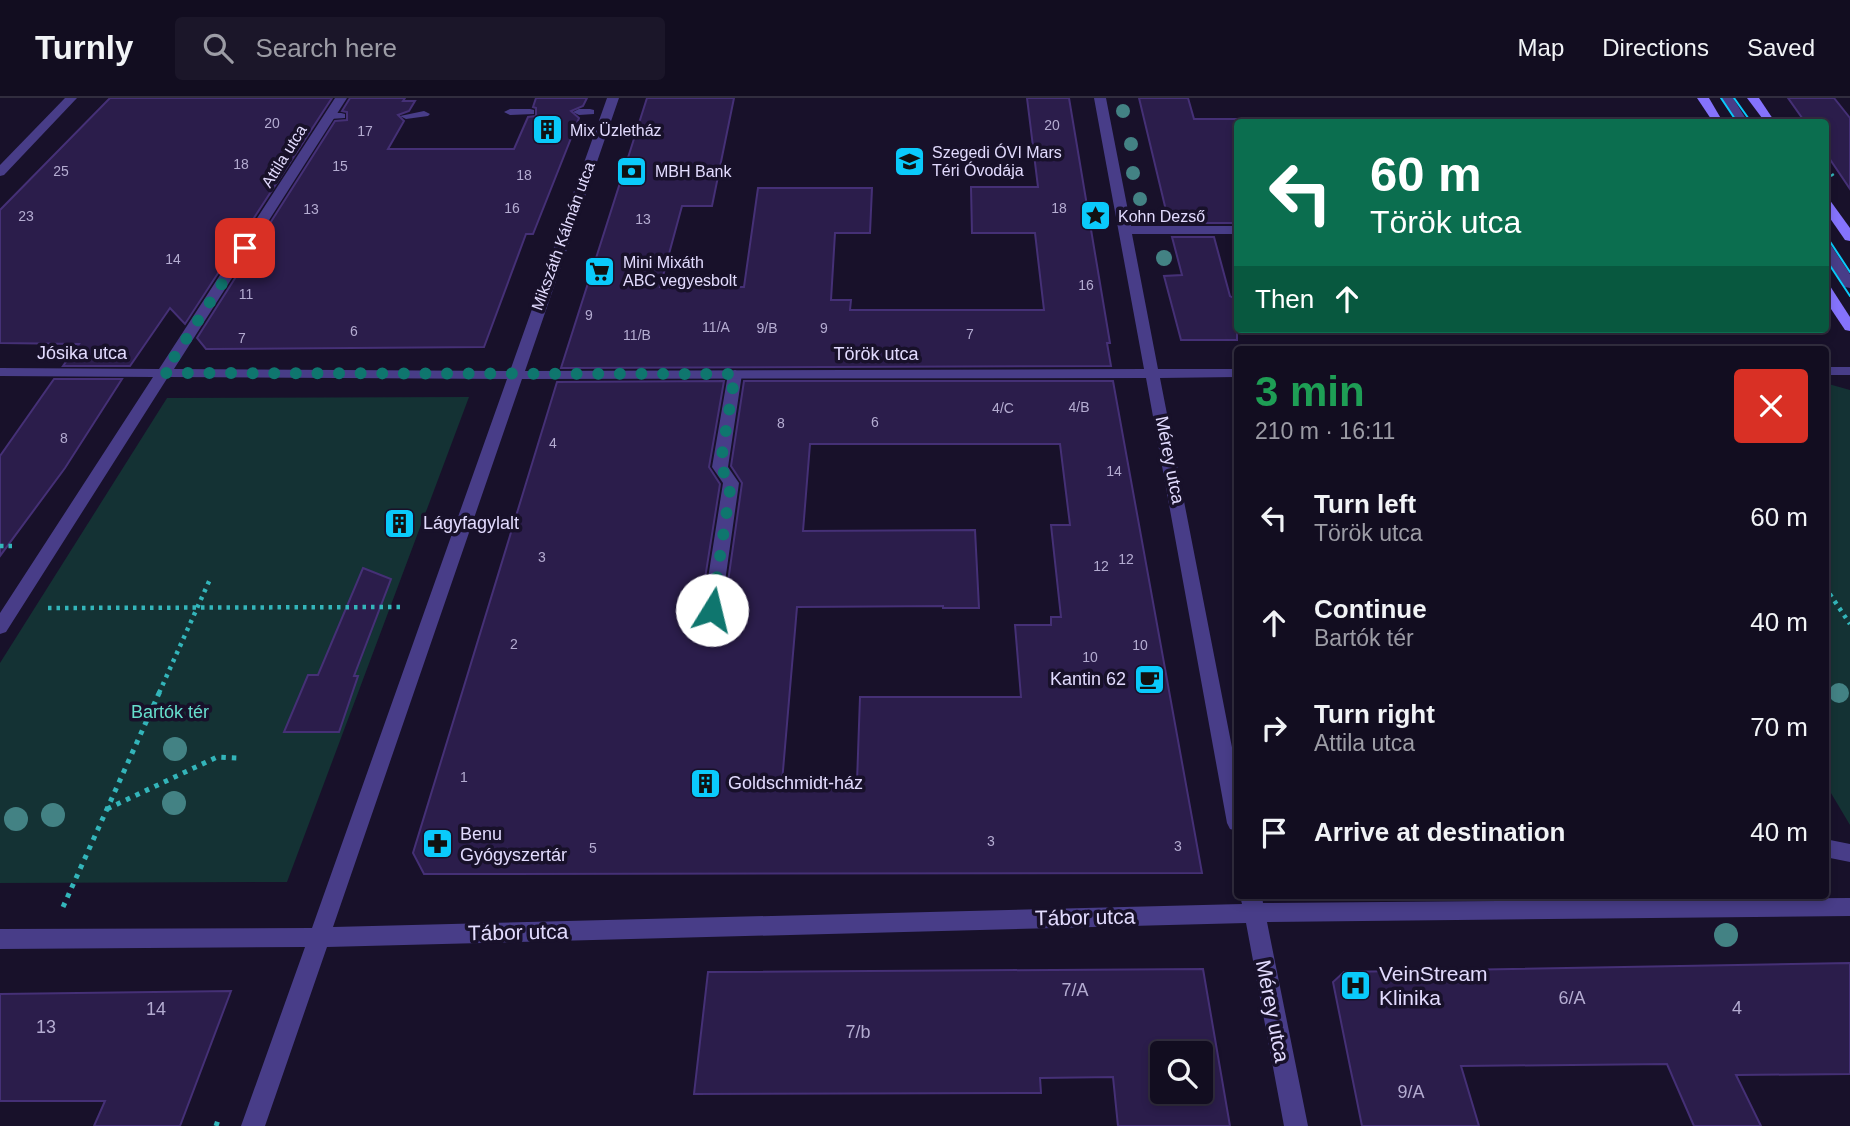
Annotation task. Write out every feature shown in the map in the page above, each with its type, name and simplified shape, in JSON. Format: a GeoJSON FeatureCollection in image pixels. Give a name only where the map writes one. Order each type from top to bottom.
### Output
{"type":"FeatureCollection","features":[{"type":"Feature","properties":{"kind":"street"},"geometry":{"type":"LineString","coordinates":[[0,172],[71,98]]}},
{"type":"Feature","properties":{"kind":"street","name":"Attila utca"},"geometry":{"type":"LineString","coordinates":[[164,373],[335,116],[341,98]]}},
{"type":"Feature","properties":{"kind":"street","name":"Mikszáth Kálmán utca"},"geometry":{"type":"LineString","coordinates":[[514,374],[613,98]]}},
{"type":"Feature","properties":{"kind":"street","name":"Mérey utca"},"geometry":{"type":"LineString","coordinates":[[1100,98],[1234,808]]}},
{"type":"Feature","properties":{"kind":"street"},"geometry":{"type":"LineString","coordinates":[[1703,98],[1716,119]]}},
{"type":"Feature","properties":{"kind":"street"},"geometry":{"type":"LineString","coordinates":[[1727,98],[1741,119]]}},
{"type":"Feature","properties":{"kind":"street"},"geometry":{"type":"LineString","coordinates":[[1754,98],[1768,119]]}},
{"type":"Feature","properties":{"kind":"street"},"geometry":{"type":"LineString","coordinates":[[510,112],[530,112]]}},
{"type":"Feature","properties":{"kind":"street"},"geometry":{"type":"LineString","coordinates":[[406,116],[424,114]]}},
{"type":"Feature","properties":{"kind":"street"},"geometry":{"type":"LineString","coordinates":[[1829,208],[1850,237]]}},
{"type":"Feature","properties":{"kind":"street"},"geometry":{"type":"LineString","coordinates":[[1126,230],[1234,230]]}},
{"type":"Feature","properties":{"kind":"street"},"geometry":{"type":"LineString","coordinates":[[1829,253],[1850,284]]}},
{"type":"Feature","properties":{"kind":"street"},"geometry":{"type":"LineString","coordinates":[[1829,295],[1850,327]]}},
{"type":"Feature","properties":{"kind":"street"},"geometry":{"type":"LineString","coordinates":[[1829,371],[1850,371]]}},
{"type":"Feature","properties":{"kind":"street","name":"Jósika utca"},"geometry":{"type":"LineString","coordinates":[[0,372],[164,373]]}},
{"type":"Feature","properties":{"kind":"street"},"geometry":{"type":"LineString","coordinates":[[0,627],[164,373],[514,374],[253,1126]]}},
{"type":"Feature","properties":{"kind":"street","name":"Török utca"},"geometry":{"type":"LineString","coordinates":[[514,374],[1234,373]]}},
{"type":"Feature","properties":{"kind":"street"},"geometry":{"type":"LineString","coordinates":[[712,610],[731,483],[720,467],[735,374]]}},
{"type":"Feature","properties":{"kind":"street"},"geometry":{"type":"LineString","coordinates":[[1829,849],[1850,853]]}},
{"type":"Feature","properties":{"kind":"street","name":"Mérey utca"},"geometry":{"type":"LineString","coordinates":[[1252,905],[1296,1126]]}},
{"type":"Feature","properties":{"kind":"street","name":"Tábor utca"},"geometry":{"type":"LineString","coordinates":[[320,937],[1252,905],[1850,907]]}},
{"type":"Feature","properties":{"kind":"street"},"geometry":{"type":"LineString","coordinates":[[0,940],[320,937]]}},
{"type":"Feature","properties":{"kind":"path"},"geometry":{"type":"LineString","coordinates":[[49,939],[211,577]]}},
{"type":"Feature","properties":{"kind":"path"},"geometry":{"type":"LineString","coordinates":[[1829,593],[1850,624]]}},
{"type":"Feature","properties":{"kind":"path"},"geometry":{"type":"LineString","coordinates":[[12,608],[410,607]]}},
{"type":"Feature","properties":{"kind":"path"},"geometry":{"type":"LineString","coordinates":[[106,810],[217,757],[238,758]]}},
{"type":"Feature","properties":{"kind":"green space"},"geometry":{"type":"Polygon","coordinates":[[[1829,384],[1850,390],[1850,825],[1829,790],[1829,384]]]}},
{"type":"Feature","properties":{"kind":"green space","name":"Bartók tér"},"geometry":{"type":"Polygon","coordinates":[[[469,397],[287,882],[0,883],[0,663],[167,398],[469,397]]]}},
{"type":"Feature","properties":{"kind":"building"},"geometry":{"type":"Polygon","coordinates":[[[110,98],[332,98],[185,324],[170,308],[130,366],[63,366],[79,344],[0,343],[0,210],[110,98]]]}},
{"type":"Feature","properties":{"kind":"building"},"geometry":{"type":"Polygon","coordinates":[[[350,98],[405,98],[403,101],[415,101],[409,111],[398,115],[404,121],[388,149],[514,149],[528,117],[536,116],[536,108],[533,107],[536,98],[587,98],[583,106],[571,111],[579,118],[533,234],[526,234],[484,347],[206,349],[197,338],[335,121],[347,120],[347,112],[342,111],[350,98]]]}},
{"type":"Feature","properties":{"kind":"building"},"geometry":{"type":"Polygon","coordinates":[[[647,98],[734,98],[712,206],[682,206],[660,287],[744,287],[758,188],[872,188],[870,233],[835,233],[831,300],[851,300],[850,310],[1044,310],[1035,233],[972,233],[971,187],[1038,187],[1027,98],[1069,98],[1110,343],[1107,343],[1111,366],[561,368],[647,98]]]}},
{"type":"Feature","properties":{"kind":"building"},"geometry":{"type":"Polygon","coordinates":[[[1139,98],[1188,98],[1194,119],[1234,119],[1234,223],[1169,223],[1139,98]]]}},
{"type":"Feature","properties":{"kind":"building"},"geometry":{"type":"Polygon","coordinates":[[[1788,98],[1834,98],[1850,118],[1850,189],[1829,158],[1829,119],[1803,119],[1788,98]]]}},
{"type":"Feature","properties":{"kind":"building"},"geometry":{"type":"Polygon","coordinates":[[[1172,237],[1214,237],[1230,296],[1234,298],[1234,333],[1237,333],[1237,340],[1181,340],[1164,276],[1182,275],[1172,237]]]}},
{"type":"Feature","properties":{"kind":"building"},"geometry":{"type":"Polygon","coordinates":[[[54,379],[122,379],[65,468],[0,556],[0,456],[54,379]]]}},
{"type":"Feature","properties":{"kind":"building"},"geometry":{"type":"Polygon","coordinates":[[[724,381],[709,467],[720,484],[700,610],[706,618],[718,618],[724,610],[742,483],[731,466],[744,381],[1113,381],[1202,873],[424,874],[413,853],[557,382],[724,381]],[[810,444],[803,531],[975,530],[979,608],[797,607],[782,782],[857,782],[860,697],[1021,697],[1015,625],[1051,625],[1051,617],[1061,617],[1051,525],[1070,525],[1060,444],[810,444]]]}},
{"type":"Feature","properties":{"kind":"building"},"geometry":{"type":"Polygon","coordinates":[[[363,568],[391,579],[354,676],[358,676],[339,732],[284,732],[308,675],[318,675],[363,568]]]}},
{"type":"Feature","properties":{"kind":"building"},"geometry":{"type":"Polygon","coordinates":[[[1850,963],[1850,1074],[1736,1075],[1761,1126],[1694,1126],[1667,1064],[1461,1066],[1479,1126],[1362,1126],[1333,982],[1344,972],[1850,963]]]}},
{"type":"Feature","properties":{"kind":"building"},"geometry":{"type":"Polygon","coordinates":[[[1203,969],[1230,1126],[1118,1126],[1113,1077],[1040,1078],[1041,1093],[694,1094],[708,972],[1203,969]]]}},
{"type":"Feature","properties":{"kind":"building"},"geometry":{"type":"Polygon","coordinates":[[[231,991],[180,1126],[94,1126],[105,1101],[0,1101],[0,994],[231,991]]]}},
{"type":"Feature","properties":{"kind":"tram line"},"geometry":{"type":"LineString","coordinates":[[1721,98],[1735,119]]}},
{"type":"Feature","properties":{"kind":"tram line"},"geometry":{"type":"LineString","coordinates":[[1734,98],[1749,119]]}},
{"type":"Feature","properties":{"kind":"tram line"},"geometry":{"type":"LineString","coordinates":[[1829,240],[1850,272]]}},
{"type":"Feature","properties":{"kind":"tram line"},"geometry":{"type":"LineString","coordinates":[[1829,264],[1850,296]]}},
{"type":"Feature","properties":{"kind":"place","name":"Mix Üzletház"},"geometry":{"type":"Point","coordinates":[547,130]}},
{"type":"Feature","properties":{"kind":"place","name":"Szegedi ÓVI Mars Téri Óvodája"},"geometry":{"type":"Point","coordinates":[909,161]}},
{"type":"Feature","properties":{"kind":"place","name":"MBH Bank"},"geometry":{"type":"Point","coordinates":[632,171]}},
{"type":"Feature","properties":{"kind":"place","name":"Kohn Dezső"},"geometry":{"type":"Point","coordinates":[1095,216]}},
{"type":"Feature","properties":{"kind":"place","name":"Mini Mixáth ABC vegyesbolt"},"geometry":{"type":"Point","coordinates":[600,271]}},
{"type":"Feature","properties":{"kind":"place","name":"Lágyfagylalt"},"geometry":{"type":"Point","coordinates":[400,523]}},
{"type":"Feature","properties":{"kind":"place","name":"Kantin 62"},"geometry":{"type":"Point","coordinates":[1149,679]}},
{"type":"Feature","properties":{"kind":"place","name":"Goldschmidt-ház"},"geometry":{"type":"Point","coordinates":[705,783]}},
{"type":"Feature","properties":{"kind":"place","name":"Benu Gyógyszertár"},"geometry":{"type":"Point","coordinates":[437,844]}},
{"type":"Feature","properties":{"kind":"place","name":"VeinStream Klinika"},"geometry":{"type":"Point","coordinates":[1356,985]}},
{"type":"Feature","properties":{"kind":"route"},"geometry":{"type":"LineString","coordinates":[[245,248],[164,373],[735,374],[720,467],[731,483],[712,610]]}}]}
